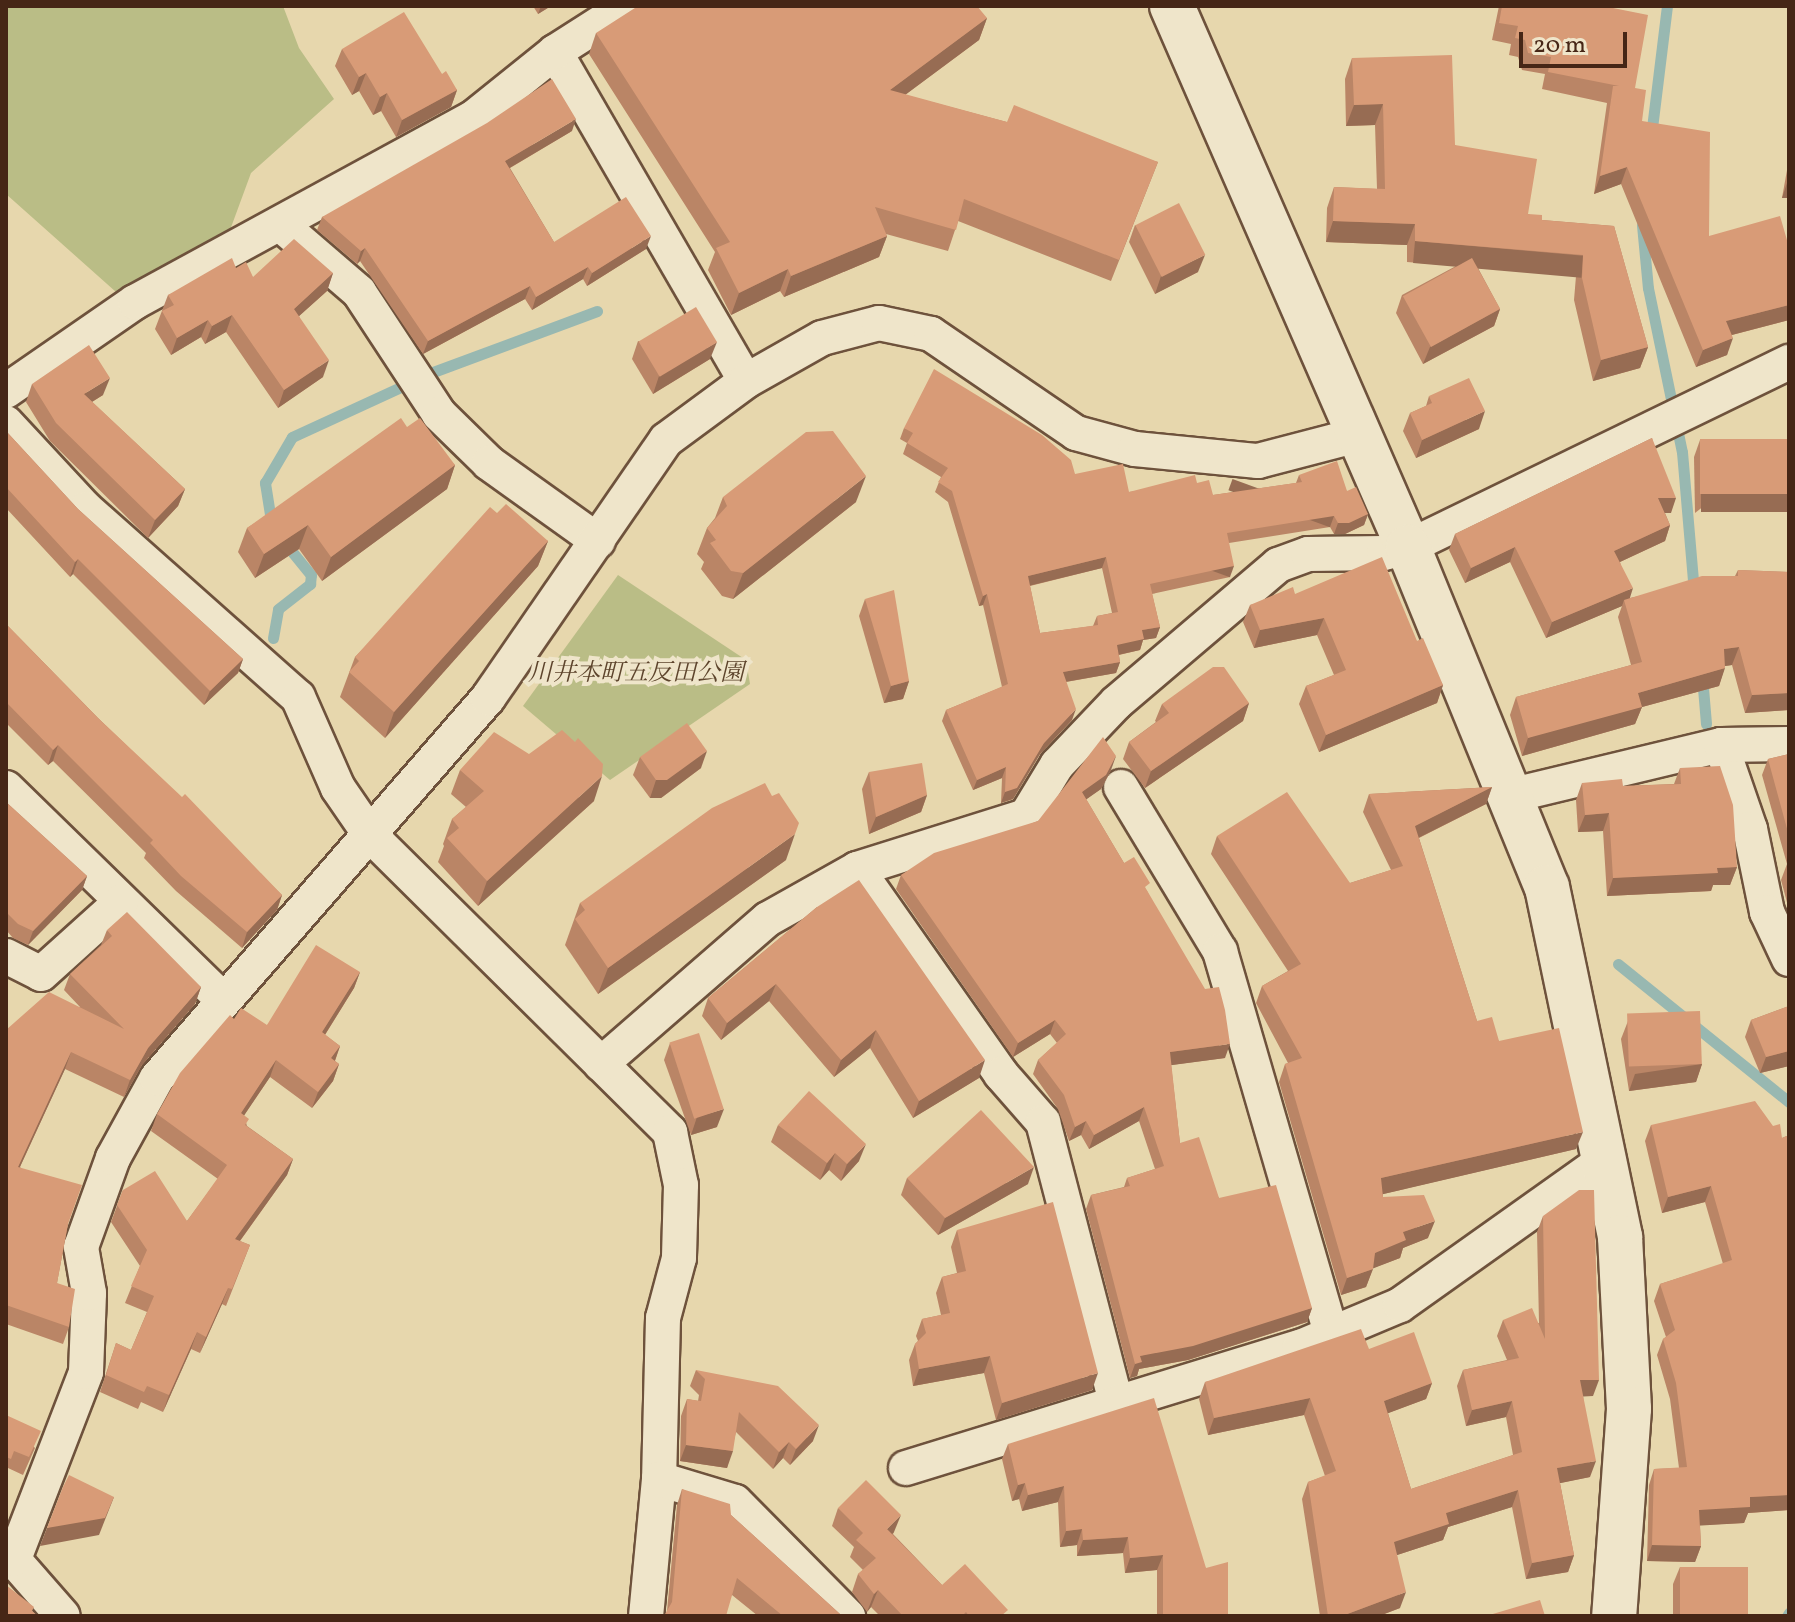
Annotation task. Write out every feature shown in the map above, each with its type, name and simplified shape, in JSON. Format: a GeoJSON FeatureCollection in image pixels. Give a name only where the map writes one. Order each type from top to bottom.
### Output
{"type":"FeatureCollection","features":[{"type":"Feature","properties":{"kind":"street"},"geometry":{"type":"LineString","coordinates":[[6,391],[135,302],[473,118],[555,52],[627,6]]}},
{"type":"Feature","properties":{"kind":"street"},"geometry":{"type":"LineString","coordinates":[[1172,6],[1408,547],[1513,795],[1547,887],[1607,1158],[1620,1237],[1629,1409],[1614,1616]]}},
{"type":"Feature","properties":{"kind":"street"},"geometry":{"type":"LineString","coordinates":[[555,52],[746,381]]}},
{"type":"Feature","properties":{"kind":"street"},"geometry":{"type":"LineString","coordinates":[[280,224],[359,292],[392,349],[449,424],[489,463],[598,541]]}},
{"type":"Feature","properties":{"kind":"street"},"geometry":{"type":"LineString","coordinates":[[63,1616],[10,1555],[86,1372],[89,1293],[81,1247],[113,1158],[157,1078],[221,998],[371,836],[488,698],[666,440],[746,381],[822,338],[879,323],[931,334],[1076,433],[1135,449],[1258,461],[1358,435]]}},
{"type":"Feature","properties":{"kind":"street"},"geometry":{"type":"LineString","coordinates":[[601,1064],[768,919],[857,869],[1026,816],[1057,765],[1116,703],[1278,565],[1308,554],[1384,553],[1408,547],[1789,362]]}},
{"type":"Feature","properties":{"kind":"street"},"geometry":{"type":"LineString","coordinates":[[6,423],[86,509],[298,697],[338,788],[371,836],[670,1132],[681,1185],[679,1258],[663,1318],[659,1479],[646,1616]]}},
{"type":"Feature","properties":{"kind":"street"},"geometry":{"type":"LineString","coordinates":[[1513,795],[1721,745],[1789,744]]}},
{"type":"Feature","properties":{"kind":"street"},"geometry":{"type":"LineString","coordinates":[[1721,745],[1750,829],[1767,912],[1789,959]]}},
{"type":"Feature","properties":{"kind":"street"},"geometry":{"type":"LineString","coordinates":[[1121,787],[1220,951],[1331,1334]]}},
{"type":"Feature","properties":{"kind":"street"},"geometry":{"type":"LineString","coordinates":[[6,788],[221,998]]}},
{"type":"Feature","properties":{"kind":"street"},"geometry":{"type":"LineString","coordinates":[[857,869],[1001,1074],[1043,1122],[1116,1403]]}},
{"type":"Feature","properties":{"kind":"street"},"geometry":{"type":"LineString","coordinates":[[6,956],[41,974],[121,902]]}},
{"type":"Feature","properties":{"kind":"street"},"geometry":{"type":"LineString","coordinates":[[906,1468],[1331,1334],[1400,1305],[1607,1158]]}},
{"type":"Feature","properties":{"kind":"street"},"geometry":{"type":"LineString","coordinates":[[659,1479],[735,1502],[848,1616]]}},
{"type":"Feature","properties":{"kind":"green space"},"geometry":{"type":"Polygon","coordinates":[[[6,6],[283,6],[299,48],[334,99],[251,173],[226,241],[125,300],[6,194],[6,6]]]}},
{"type":"Feature","properties":{"kind":"green space","name":"川井本町五反田公園"},"geometry":{"type":"Polygon","coordinates":[[[618,575],[746,660],[750,684],[610,780],[523,706],[618,575]]]}},
{"type":"Feature","properties":{"kind":"building"},"geometry":{"type":"Polygon","coordinates":[[[638,6],[977,6],[987,18],[890,90],[1007,122],[1014,105],[1158,162],[1119,260],[964,199],[956,230],[875,207],[887,236],[791,276],[788,269],[739,293],[716,248],[730,242],[596,33],[638,6]]]}},
{"type":"Feature","properties":{"kind":"building"},"geometry":{"type":"Polygon","coordinates":[[[1502,6],[1603,6],[1648,15],[1635,88],[1646,90],[1642,121],[1710,132],[1709,236],[1780,216],[1789,247],[1789,305],[1726,321],[1733,338],[1703,350],[1627,167],[1600,176],[1613,86],[1619,86],[1548,72],[1551,57],[1528,53],[1525,40],[1515,38],[1518,26],[1499,23],[1502,6]]]}},
{"type":"Feature","properties":{"kind":"building"},"geometry":{"type":"Polygon","coordinates":[[[404,12],[442,74],[446,71],[457,90],[402,120],[387,93],[380,97],[366,73],[359,77],[342,49],[404,12]]]}},
{"type":"Feature","properties":{"kind":"building"},"geometry":{"type":"Polygon","coordinates":[[[1452,55],[1455,145],[1537,159],[1528,214],[1542,215],[1542,220],[1614,226],[1648,347],[1601,360],[1582,278],[1583,255],[1415,241],[1415,224],[1333,221],[1334,187],[1385,189],[1383,104],[1354,105],[1352,58],[1452,55]]]}},
{"type":"Feature","properties":{"kind":"building"},"geometry":{"type":"Polygon","coordinates":[[[552,79],[576,119],[505,161],[554,242],[626,197],[651,236],[592,273],[588,267],[536,297],[530,286],[428,341],[365,248],[361,251],[322,217],[487,123],[552,79]]]}},
{"type":"Feature","properties":{"kind":"building"},"geometry":{"type":"Polygon","coordinates":[[[1179,203],[1205,255],[1162,277],[1135,225],[1179,203]]]}},
{"type":"Feature","properties":{"kind":"building"},"geometry":{"type":"Polygon","coordinates":[[[294,239],[333,273],[294,309],[329,360],[284,390],[232,315],[212,326],[208,320],[177,338],[162,311],[174,305],[168,295],[232,258],[236,268],[246,262],[253,277],[294,239]]]}},
{"type":"Feature","properties":{"kind":"building"},"geometry":{"type":"Polygon","coordinates":[[[1472,258],[1500,309],[1431,347],[1403,296],[1472,258]]]}},
{"type":"Feature","properties":{"kind":"building"},"geometry":{"type":"Polygon","coordinates":[[[696,307],[717,342],[660,377],[639,342],[696,307]]]}},
{"type":"Feature","properties":{"kind":"building"},"geometry":{"type":"Polygon","coordinates":[[[89,345],[110,378],[84,394],[185,489],[155,520],[56,423],[32,384],[89,345]]]}},
{"type":"Feature","properties":{"kind":"building"},"geometry":{"type":"Polygon","coordinates":[[[934,369],[1042,435],[1071,460],[1075,474],[1123,464],[1129,492],[1195,475],[1197,483],[1209,480],[1213,495],[1302,482],[1299,475],[1337,461],[1347,491],[1356,487],[1368,514],[1349,523],[1338,523],[1334,516],[1227,533],[1234,566],[1150,584],[1160,627],[1142,630],[1144,639],[1117,645],[1120,662],[1063,672],[1076,709],[1044,743],[1017,788],[1005,792],[1006,767],[977,780],[946,710],[1008,684],[987,594],[983,596],[952,491],[938,482],[948,468],[907,443],[913,433],[904,428],[934,369]],[[1106,557],[1028,576],[1040,633],[1098,625],[1097,616],[1118,612],[1106,557]]]}},
{"type":"Feature","properties":{"kind":"building"},"geometry":{"type":"Polygon","coordinates":[[[1469,378],[1485,411],[1422,440],[1410,413],[1432,403],[1429,396],[1469,378]]]}},
{"type":"Feature","properties":{"kind":"building"},"geometry":{"type":"Polygon","coordinates":[[[401,418],[407,427],[420,418],[455,465],[331,557],[308,525],[264,554],[247,528],[401,418]]]}},
{"type":"Feature","properties":{"kind":"building"},"geometry":{"type":"Polygon","coordinates":[[[6,431],[78,509],[243,659],[210,691],[78,559],[75,562],[6,487],[6,431]]]}},
{"type":"Feature","properties":{"kind":"building"},"geometry":{"type":"Polygon","coordinates":[[[833,431],[866,476],[743,573],[731,571],[710,543],[716,540],[707,528],[727,506],[723,497],[806,432],[833,431]]]}},
{"type":"Feature","properties":{"kind":"building"},"geometry":{"type":"Polygon","coordinates":[[[1652,438],[1676,498],[1658,498],[1670,525],[1614,551],[1633,588],[1552,622],[1515,547],[1471,568],[1455,534],[1652,438]]]}},
{"type":"Feature","properties":{"kind":"building"},"geometry":{"type":"Polygon","coordinates":[[[1700,439],[1789,439],[1789,494],[1700,494],[1700,439]]]}},
{"type":"Feature","properties":{"kind":"building"},"geometry":{"type":"Polygon","coordinates":[[[506,504],[548,541],[394,712],[349,672],[359,661],[355,657],[490,507],[497,513],[506,504]]]}},
{"type":"Feature","properties":{"kind":"building"},"geometry":{"type":"Polygon","coordinates":[[[1382,557],[1417,641],[1423,638],[1443,685],[1326,735],[1306,686],[1346,670],[1324,618],[1260,630],[1250,605],[1293,587],[1295,594],[1382,557]]]}},
{"type":"Feature","properties":{"kind":"building"},"geometry":{"type":"Polygon","coordinates":[[[1738,570],[1789,572],[1789,693],[1752,695],[1739,647],[1724,649],[1725,668],[1638,693],[1642,707],[1528,738],[1516,697],[1642,662],[1624,600],[1702,576],[1738,576],[1738,570]]]}},
{"type":"Feature","properties":{"kind":"building"},"geometry":{"type":"Polygon","coordinates":[[[894,590],[909,681],[891,686],[865,599],[894,590]]]}},
{"type":"Feature","properties":{"kind":"building"},"geometry":{"type":"Polygon","coordinates":[[[6,624],[98,718],[182,797],[185,794],[282,895],[247,932],[181,876],[150,843],[153,840],[58,745],[53,750],[6,702],[6,624]]]}},
{"type":"Feature","properties":{"kind":"building"},"geometry":{"type":"Polygon","coordinates":[[[1213,667],[1224,667],[1249,703],[1151,771],[1129,742],[1169,713],[1162,704],[1213,667]]]}},
{"type":"Feature","properties":{"kind":"building"},"geometry":{"type":"Polygon","coordinates":[[[687,723],[707,751],[667,780],[656,780],[640,757],[687,723]]]}},
{"type":"Feature","properties":{"kind":"building"},"geometry":{"type":"Polygon","coordinates":[[[562,730],[575,742],[578,738],[603,764],[602,776],[487,881],[447,838],[459,828],[452,819],[484,791],[460,770],[494,732],[529,754],[562,730]]]}},
{"type":"Feature","properties":{"kind":"building"},"geometry":{"type":"Polygon","coordinates":[[[1103,737],[1116,756],[1106,775],[1082,792],[1124,863],[1134,857],[1150,883],[1145,887],[1205,989],[1219,987],[1225,1010],[1230,1044],[1170,1052],[1180,1143],[1199,1137],[1219,1198],[1276,1185],[1312,1308],[1193,1346],[1140,1356],[1142,1362],[1135,1364],[1091,1195],[1130,1186],[1127,1178],[1164,1166],[1144,1107],[1094,1135],[1086,1121],[1075,1127],[1064,1095],[1038,1060],[1066,1034],[1055,1020],[1018,1043],[901,875],[934,853],[1038,821],[1103,737]]]}},
{"type":"Feature","properties":{"kind":"building"},"geometry":{"type":"Polygon","coordinates":[[[1789,754],[1789,836],[1768,759],[1789,754]]]}},
{"type":"Feature","properties":{"kind":"building"},"geometry":{"type":"Polygon","coordinates":[[[922,763],[927,795],[876,817],[869,772],[922,763]]]}},
{"type":"Feature","properties":{"kind":"building"},"geometry":{"type":"Polygon","coordinates":[[[1720,766],[1733,805],[1737,867],[1717,868],[1718,873],[1613,878],[1609,813],[1585,815],[1582,783],[1622,779],[1623,786],[1681,784],[1680,768],[1720,766]]]}},
{"type":"Feature","properties":{"kind":"building"},"geometry":{"type":"Polygon","coordinates":[[[765,783],[772,796],[779,793],[799,823],[795,834],[608,968],[575,919],[585,910],[580,903],[712,808],[765,783]]]}},
{"type":"Feature","properties":{"kind":"building"},"geometry":{"type":"Polygon","coordinates":[[[1492,787],[1415,826],[1477,1021],[1492,1017],[1499,1041],[1559,1028],[1583,1132],[1381,1178],[1383,1197],[1424,1195],[1435,1221],[1403,1232],[1406,1240],[1375,1253],[1373,1269],[1347,1278],[1285,1064],[1302,1058],[1262,986],[1301,964],[1217,836],[1287,792],[1350,883],[1403,866],[1369,794],[1492,787]]]}},
{"type":"Feature","properties":{"kind":"building"},"geometry":{"type":"Polygon","coordinates":[[[6,802],[87,876],[33,931],[18,924],[6,912],[6,802]]]}},
{"type":"Feature","properties":{"kind":"building"},"geometry":{"type":"Polygon","coordinates":[[[859,880],[985,1060],[919,1101],[876,1030],[841,1060],[776,984],[727,1023],[708,998],[817,907],[859,880]]]}},
{"type":"Feature","properties":{"kind":"building"},"geometry":{"type":"Polygon","coordinates":[[[127,912],[201,987],[148,1048],[130,1080],[71,1052],[18,1167],[82,1185],[68,1224],[57,1283],[75,1289],[69,1327],[6,1305],[6,1030],[49,992],[124,1029],[70,974],[112,936],[107,930],[127,912]]]}},
{"type":"Feature","properties":{"kind":"building"},"geometry":{"type":"Polygon","coordinates":[[[316,945],[360,972],[322,1032],[340,1046],[331,1058],[339,1064],[318,1092],[276,1060],[241,1113],[249,1119],[245,1125],[293,1159],[235,1239],[250,1245],[232,1289],[228,1288],[206,1337],[197,1332],[169,1395],[147,1386],[144,1392],[106,1375],[116,1343],[131,1350],[154,1296],[131,1286],[147,1250],[117,1205],[123,1190],[155,1171],[187,1221],[227,1165],[157,1114],[180,1073],[230,1015],[234,1019],[241,1008],[267,1025],[316,945]]]}},
{"type":"Feature","properties":{"kind":"building"},"geometry":{"type":"Polygon","coordinates":[[[1789,1006],[1789,1051],[1766,1057],[1751,1020],[1789,1006]]]}},
{"type":"Feature","properties":{"kind":"building"},"geometry":{"type":"Polygon","coordinates":[[[1700,1011],[1702,1064],[1629,1067],[1627,1014],[1700,1011]]]}},
{"type":"Feature","properties":{"kind":"building"},"geometry":{"type":"Polygon","coordinates":[[[699,1033],[724,1109],[694,1119],[670,1043],[699,1033]]]}},
{"type":"Feature","properties":{"kind":"building"},"geometry":{"type":"Polygon","coordinates":[[[809,1091],[866,1144],[847,1164],[835,1153],[827,1163],[778,1125],[809,1091]]]}},
{"type":"Feature","properties":{"kind":"building"},"geometry":{"type":"Polygon","coordinates":[[[1755,1101],[1773,1126],[1780,1124],[1782,1138],[1789,1135],[1789,1495],[1750,1497],[1750,1507],[1699,1510],[1701,1546],[1652,1545],[1654,1469],[1687,1467],[1676,1383],[1663,1339],[1675,1330],[1660,1284],[1732,1260],[1711,1186],[1668,1197],[1651,1125],[1755,1101]]]}},
{"type":"Feature","properties":{"kind":"building"},"geometry":{"type":"Polygon","coordinates":[[[981,1110],[1034,1167],[945,1218],[907,1178],[981,1110]]]}},
{"type":"Feature","properties":{"kind":"building"},"geometry":{"type":"Polygon","coordinates":[[[1579,1190],[1594,1190],[1599,1380],[1580,1380],[1596,1461],[1557,1468],[1574,1555],[1532,1563],[1518,1490],[1446,1513],[1449,1524],[1394,1542],[1406,1592],[1342,1616],[1328,1616],[1308,1482],[1336,1471],[1310,1398],[1214,1418],[1205,1382],[1361,1329],[1369,1349],[1414,1332],[1432,1383],[1384,1401],[1411,1489],[1522,1452],[1512,1401],[1472,1410],[1463,1370],[1519,1358],[1503,1320],[1532,1308],[1545,1339],[1543,1216],[1579,1190]]]}},
{"type":"Feature","properties":{"kind":"building"},"geometry":{"type":"Polygon","coordinates":[[[1053,1202],[1098,1373],[1002,1403],[990,1356],[919,1369],[915,1344],[926,1333],[922,1319],[950,1313],[942,1277],[966,1271],[957,1230],[1053,1202]]]}},
{"type":"Feature","properties":{"kind":"building"},"geometry":{"type":"Polygon","coordinates":[[[696,1370],[778,1386],[819,1425],[796,1449],[789,1442],[779,1452],[739,1412],[733,1451],[686,1445],[687,1399],[701,1401],[705,1379],[696,1370]]]}},
{"type":"Feature","properties":{"kind":"building"},"geometry":{"type":"Polygon","coordinates":[[[1154,1398],[1206,1568],[1228,1562],[1228,1616],[1163,1616],[1163,1555],[1130,1558],[1128,1537],[1083,1540],[1082,1529],[1066,1531],[1064,1486],[1028,1495],[1025,1483],[1018,1485],[1008,1444],[1154,1398]]]}},
{"type":"Feature","properties":{"kind":"building"},"geometry":{"type":"Polygon","coordinates":[[[6,1415],[41,1431],[29,1457],[14,1451],[11,1459],[6,1457],[6,1415]]]}},
{"type":"Feature","properties":{"kind":"building"},"geometry":{"type":"Polygon","coordinates":[[[69,1475],[114,1497],[105,1518],[47,1528],[63,1487],[69,1475]]]}},
{"type":"Feature","properties":{"kind":"building"},"geometry":{"type":"Polygon","coordinates":[[[866,1480],[901,1515],[887,1529],[942,1585],[965,1564],[1008,1610],[1001,1616],[969,1616],[966,1612],[962,1616],[903,1616],[878,1590],[874,1594],[858,1574],[876,1558],[856,1540],[863,1533],[838,1508],[866,1480]]]}},
{"type":"Feature","properties":{"kind":"building"},"geometry":{"type":"Polygon","coordinates":[[[682,1489],[730,1504],[731,1515],[844,1616],[783,1616],[737,1578],[726,1616],[664,1616],[672,1602],[682,1489]]]}},
{"type":"Feature","properties":{"kind":"building"},"geometry":{"type":"Polygon","coordinates":[[[1680,1567],[1748,1567],[1748,1615],[1680,1615],[1680,1567]]]}},
{"type":"Feature","properties":{"kind":"building"},"geometry":{"type":"Polygon","coordinates":[[[6,1585],[34,1607],[32,1611],[38,1616],[6,1616],[6,1585]]]}},
{"type":"Feature","properties":{"kind":"building"},"geometry":{"type":"Polygon","coordinates":[[[1540,1600],[1545,1616],[1486,1616],[1540,1600]]]}},
{"type":"Feature","properties":{"kind":"waterway"},"geometry":{"type":"LineString","coordinates":[[1651,136],[1667,6]]}},
{"type":"Feature","properties":{"kind":"waterway"},"geometry":{"type":"LineString","coordinates":[[1642,225],[1648,288],[1682,452],[1694,592]]}},
{"type":"Feature","properties":{"kind":"waterway"},"geometry":{"type":"LineString","coordinates":[[272,527],[265,483],[292,437],[433,372],[597,311]]}},
{"type":"Feature","properties":{"kind":"waterway"},"geometry":{"type":"LineString","coordinates":[[273,638],[278,609],[310,584],[311,575],[285,543]]}},
{"type":"Feature","properties":{"kind":"waterway"},"geometry":{"type":"LineString","coordinates":[[1702,676],[1706,724]]}},
{"type":"Feature","properties":{"kind":"waterway"},"geometry":{"type":"LineString","coordinates":[[1618,964],[1789,1102]]}}]}
